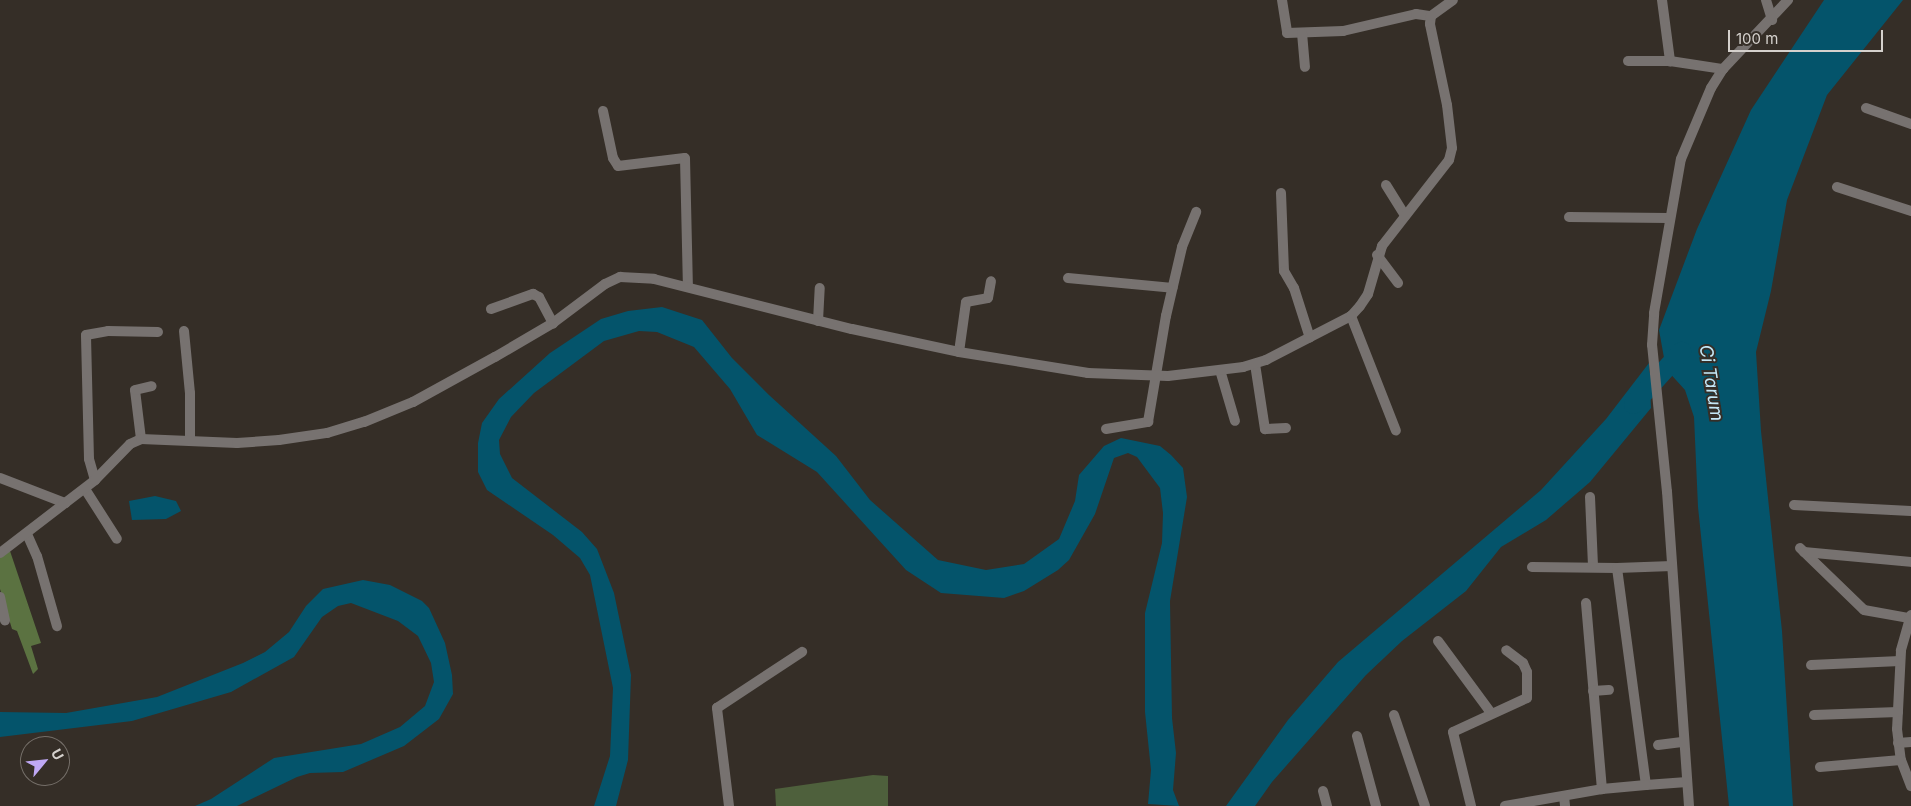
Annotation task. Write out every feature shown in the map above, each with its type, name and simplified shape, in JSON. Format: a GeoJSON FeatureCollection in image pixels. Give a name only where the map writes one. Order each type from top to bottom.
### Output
{"type":"FeatureCollection","features":[{"type":"Feature","properties":{"kind":"street"},"geometry":{"type":"LineString","coordinates":[[1282,0],[1285,32],[1302,33],[1343,31],[1416,14],[1431,16],[1453,0]]}},
{"type":"Feature","properties":{"kind":"street"},"geometry":{"type":"LineString","coordinates":[[1662,0],[1670,61]]}},
{"type":"Feature","properties":{"kind":"street"},"geometry":{"type":"LineString","coordinates":[[1766,0],[1772,20]]}},
{"type":"Feature","properties":{"kind":"street"},"geometry":{"type":"LineString","coordinates":[[1689,806],[1662,434],[1652,345],[1654,313],[1668,218],[1681,159],[1711,88],[1723,69],[1772,20],[1788,0]]}},
{"type":"Feature","properties":{"kind":"street"},"geometry":{"type":"LineString","coordinates":[[0,553],[85,489],[125,448],[141,439],[245,443],[327,433],[364,422],[414,402],[553,323],[614,279],[654,279],[818,321],[960,352],[1088,373],[1153,376],[1220,370],[1255,364],[1351,316],[1364,302],[1370,288],[1377,255],[1405,216],[1442,171],[1452,154],[1442,81],[1431,36],[1431,16]]}},
{"type":"Feature","properties":{"kind":"street"},"geometry":{"type":"LineString","coordinates":[[1302,33],[1305,67]]}},
{"type":"Feature","properties":{"kind":"street"},"geometry":{"type":"LineString","coordinates":[[1628,61],[1670,61],[1723,69]]}},
{"type":"Feature","properties":{"kind":"street"},"geometry":{"type":"LineString","coordinates":[[1866,108],[1911,124]]}},
{"type":"Feature","properties":{"kind":"street"},"geometry":{"type":"LineString","coordinates":[[603,111],[613,158],[618,166],[684,157],[688,287]]}},
{"type":"Feature","properties":{"kind":"street"},"geometry":{"type":"LineString","coordinates":[[1386,185],[1405,216]]}},
{"type":"Feature","properties":{"kind":"street"},"geometry":{"type":"LineString","coordinates":[[1837,187],[1911,211]]}},
{"type":"Feature","properties":{"kind":"street"},"geometry":{"type":"LineString","coordinates":[[1281,193],[1284,271],[1294,288],[1310,338]]}},
{"type":"Feature","properties":{"kind":"street"},"geometry":{"type":"LineString","coordinates":[[1106,429],[1148,422],[1153,376],[1182,247],[1196,212]]}},
{"type":"Feature","properties":{"kind":"street"},"geometry":{"type":"LineString","coordinates":[[1570,218],[1668,218]]}},
{"type":"Feature","properties":{"kind":"street"},"geometry":{"type":"LineString","coordinates":[[1377,255],[1398,283]]}},
{"type":"Feature","properties":{"kind":"street"},"geometry":{"type":"LineString","coordinates":[[1068,278],[1173,288]]}},
{"type":"Feature","properties":{"kind":"street"},"geometry":{"type":"LineString","coordinates":[[960,352],[966,302],[988,298],[991,280]]}},
{"type":"Feature","properties":{"kind":"street"},"geometry":{"type":"LineString","coordinates":[[818,321],[820,288]]}},
{"type":"Feature","properties":{"kind":"street"},"geometry":{"type":"LineString","coordinates":[[491,309],[533,294],[539,297],[553,323]]}},
{"type":"Feature","properties":{"kind":"street"},"geometry":{"type":"LineString","coordinates":[[1351,316],[1396,431]]}},
{"type":"Feature","properties":{"kind":"street"},"geometry":{"type":"LineString","coordinates":[[184,330],[190,393],[190,441]]}},
{"type":"Feature","properties":{"kind":"street"},"geometry":{"type":"LineString","coordinates":[[95,480],[89,459],[86,335],[99,331],[158,332]]}},
{"type":"Feature","properties":{"kind":"street"},"geometry":{"type":"LineString","coordinates":[[1255,364],[1265,430],[1286,428]]}},
{"type":"Feature","properties":{"kind":"street"},"geometry":{"type":"LineString","coordinates":[[1220,370],[1235,421]]}},
{"type":"Feature","properties":{"kind":"street"},"geometry":{"type":"LineString","coordinates":[[141,439],[136,390],[152,386]]}},
{"type":"Feature","properties":{"kind":"street"},"geometry":{"type":"LineString","coordinates":[[0,478],[65,503]]}},
{"type":"Feature","properties":{"kind":"street"},"geometry":{"type":"LineString","coordinates":[[85,489],[117,539]]}},
{"type":"Feature","properties":{"kind":"street"},"geometry":{"type":"LineString","coordinates":[[1590,498],[1593,567]]}},
{"type":"Feature","properties":{"kind":"street"},"geometry":{"type":"LineString","coordinates":[[1794,505],[1911,511]]}},
{"type":"Feature","properties":{"kind":"street"},"geometry":{"type":"LineString","coordinates":[[27,534],[38,556],[57,626]]}},
{"type":"Feature","properties":{"kind":"street"},"geometry":{"type":"LineString","coordinates":[[1911,562],[1802,550],[1864,610],[1910,616],[1900,660],[1898,744],[1900,760],[1911,786]]}},
{"type":"Feature","properties":{"kind":"street"},"geometry":{"type":"LineString","coordinates":[[1532,567],[1617,568],[1672,566]]}},
{"type":"Feature","properties":{"kind":"street"},"geometry":{"type":"LineString","coordinates":[[1617,568],[1646,785]]}},
{"type":"Feature","properties":{"kind":"street"},"geometry":{"type":"LineString","coordinates":[[0,597],[5,620]]}},
{"type":"Feature","properties":{"kind":"street"},"geometry":{"type":"LineString","coordinates":[[1586,603],[1602,789]]}},
{"type":"Feature","properties":{"kind":"street"},"geometry":{"type":"LineString","coordinates":[[1438,641],[1491,713]]}},
{"type":"Feature","properties":{"kind":"street"},"geometry":{"type":"LineString","coordinates":[[1471,806],[1453,732],[1527,698],[1529,693],[1523,664],[1506,650]]}},
{"type":"Feature","properties":{"kind":"street"},"geometry":{"type":"LineString","coordinates":[[729,806],[717,708],[802,652]]}},
{"type":"Feature","properties":{"kind":"street"},"geometry":{"type":"LineString","coordinates":[[1811,665],[1900,660]]}},
{"type":"Feature","properties":{"kind":"street"},"geometry":{"type":"LineString","coordinates":[[1593,691],[1608,690]]}},
{"type":"Feature","properties":{"kind":"street"},"geometry":{"type":"LineString","coordinates":[[1814,715],[1898,712]]}},
{"type":"Feature","properties":{"kind":"street"},"geometry":{"type":"LineString","coordinates":[[1394,715],[1425,806]]}},
{"type":"Feature","properties":{"kind":"street"},"geometry":{"type":"LineString","coordinates":[[1357,736],[1376,806]]}},
{"type":"Feature","properties":{"kind":"street"},"geometry":{"type":"LineString","coordinates":[[1658,745],[1684,742]]}},
{"type":"Feature","properties":{"kind":"street"},"geometry":{"type":"LineString","coordinates":[[1898,744],[1911,742]]}},
{"type":"Feature","properties":{"kind":"street"},"geometry":{"type":"LineString","coordinates":[[1820,767],[1900,760]]}},
{"type":"Feature","properties":{"kind":"street"},"geometry":{"type":"LineString","coordinates":[[1505,806],[1565,801],[1602,789],[1687,782]]}},
{"type":"Feature","properties":{"kind":"street"},"geometry":{"type":"LineString","coordinates":[[1323,791],[1327,806]]}},
{"type":"Feature","properties":{"kind":"green space"},"geometry":{"type":"Polygon","coordinates":[[[10,551],[41,643],[31,646],[38,669],[33,674],[17,631],[12,629],[0,589],[0,557],[10,551]]]}},
{"type":"Feature","properties":{"kind":"green space"},"geometry":{"type":"Polygon","coordinates":[[[873,775],[888,776],[888,806],[776,806],[775,789],[873,775]]]}},
{"type":"Feature","properties":{"kind":"water","name":"Ci Tarum"},"geometry":{"type":"Polygon","coordinates":[[[1824,0],[1903,0],[1827,95],[1787,200],[1771,291],[1756,352],[1761,431],[1782,631],[1793,806],[1729,806],[1698,507],[1694,417],[1685,390],[1666,369],[1659,330],[1697,229],[1751,110],[1824,0]]]}},
{"type":"Feature","properties":{"kind":"water"},"geometry":{"type":"Polygon","coordinates":[[[662,307],[702,320],[732,358],[769,395],[836,456],[870,500],[938,560],[986,570],[1024,564],[1059,539],[1075,501],[1079,475],[1104,446],[1121,438],[1160,446],[1171,455],[1183,468],[1187,497],[1170,601],[1172,718],[1176,753],[1173,790],[1179,806],[1148,804],[1151,770],[1145,712],[1145,613],[1162,543],[1163,513],[1160,488],[1137,457],[1128,453],[1114,458],[1095,514],[1069,560],[1058,570],[1024,591],[1004,598],[941,593],[906,570],[817,472],[757,435],[730,389],[694,347],[657,332],[639,331],[604,341],[534,393],[511,417],[499,440],[500,454],[512,478],[582,532],[597,549],[614,593],[631,675],[628,760],[616,806],[594,806],[610,756],[613,688],[590,575],[580,558],[553,535],[487,490],[478,472],[478,443],[482,423],[499,399],[550,353],[601,319],[628,311],[662,307]]]}},
{"type":"Feature","properties":{"kind":"water"},"geometry":{"type":"Polygon","coordinates":[[[1649,363],[1651,408],[1590,482],[1546,520],[1501,547],[1466,591],[1402,641],[1366,675],[1272,782],[1255,806],[1226,806],[1288,720],[1338,662],[1541,490],[1606,419],[1649,363]]]}},
{"type":"Feature","properties":{"kind":"water"},"geometry":{"type":"Polygon","coordinates":[[[155,496],[176,501],[181,511],[166,519],[132,520],[129,501],[155,496]]]}},
{"type":"Feature","properties":{"kind":"water"},"geometry":{"type":"Polygon","coordinates":[[[363,580],[390,585],[422,601],[429,608],[445,643],[452,675],[453,694],[439,719],[404,746],[343,772],[310,773],[297,777],[237,806],[195,806],[211,799],[274,758],[361,744],[400,727],[425,706],[434,682],[431,663],[418,636],[398,621],[351,603],[338,606],[322,617],[294,657],[231,692],[132,721],[0,737],[0,712],[66,713],[157,697],[243,663],[265,652],[289,632],[306,606],[323,589],[363,580]]]}},
{"type":"Feature","properties":{"kind":"waterway"},"geometry":{"type":"LineString","coordinates":[[1633,404],[1681,351]]}}]}
